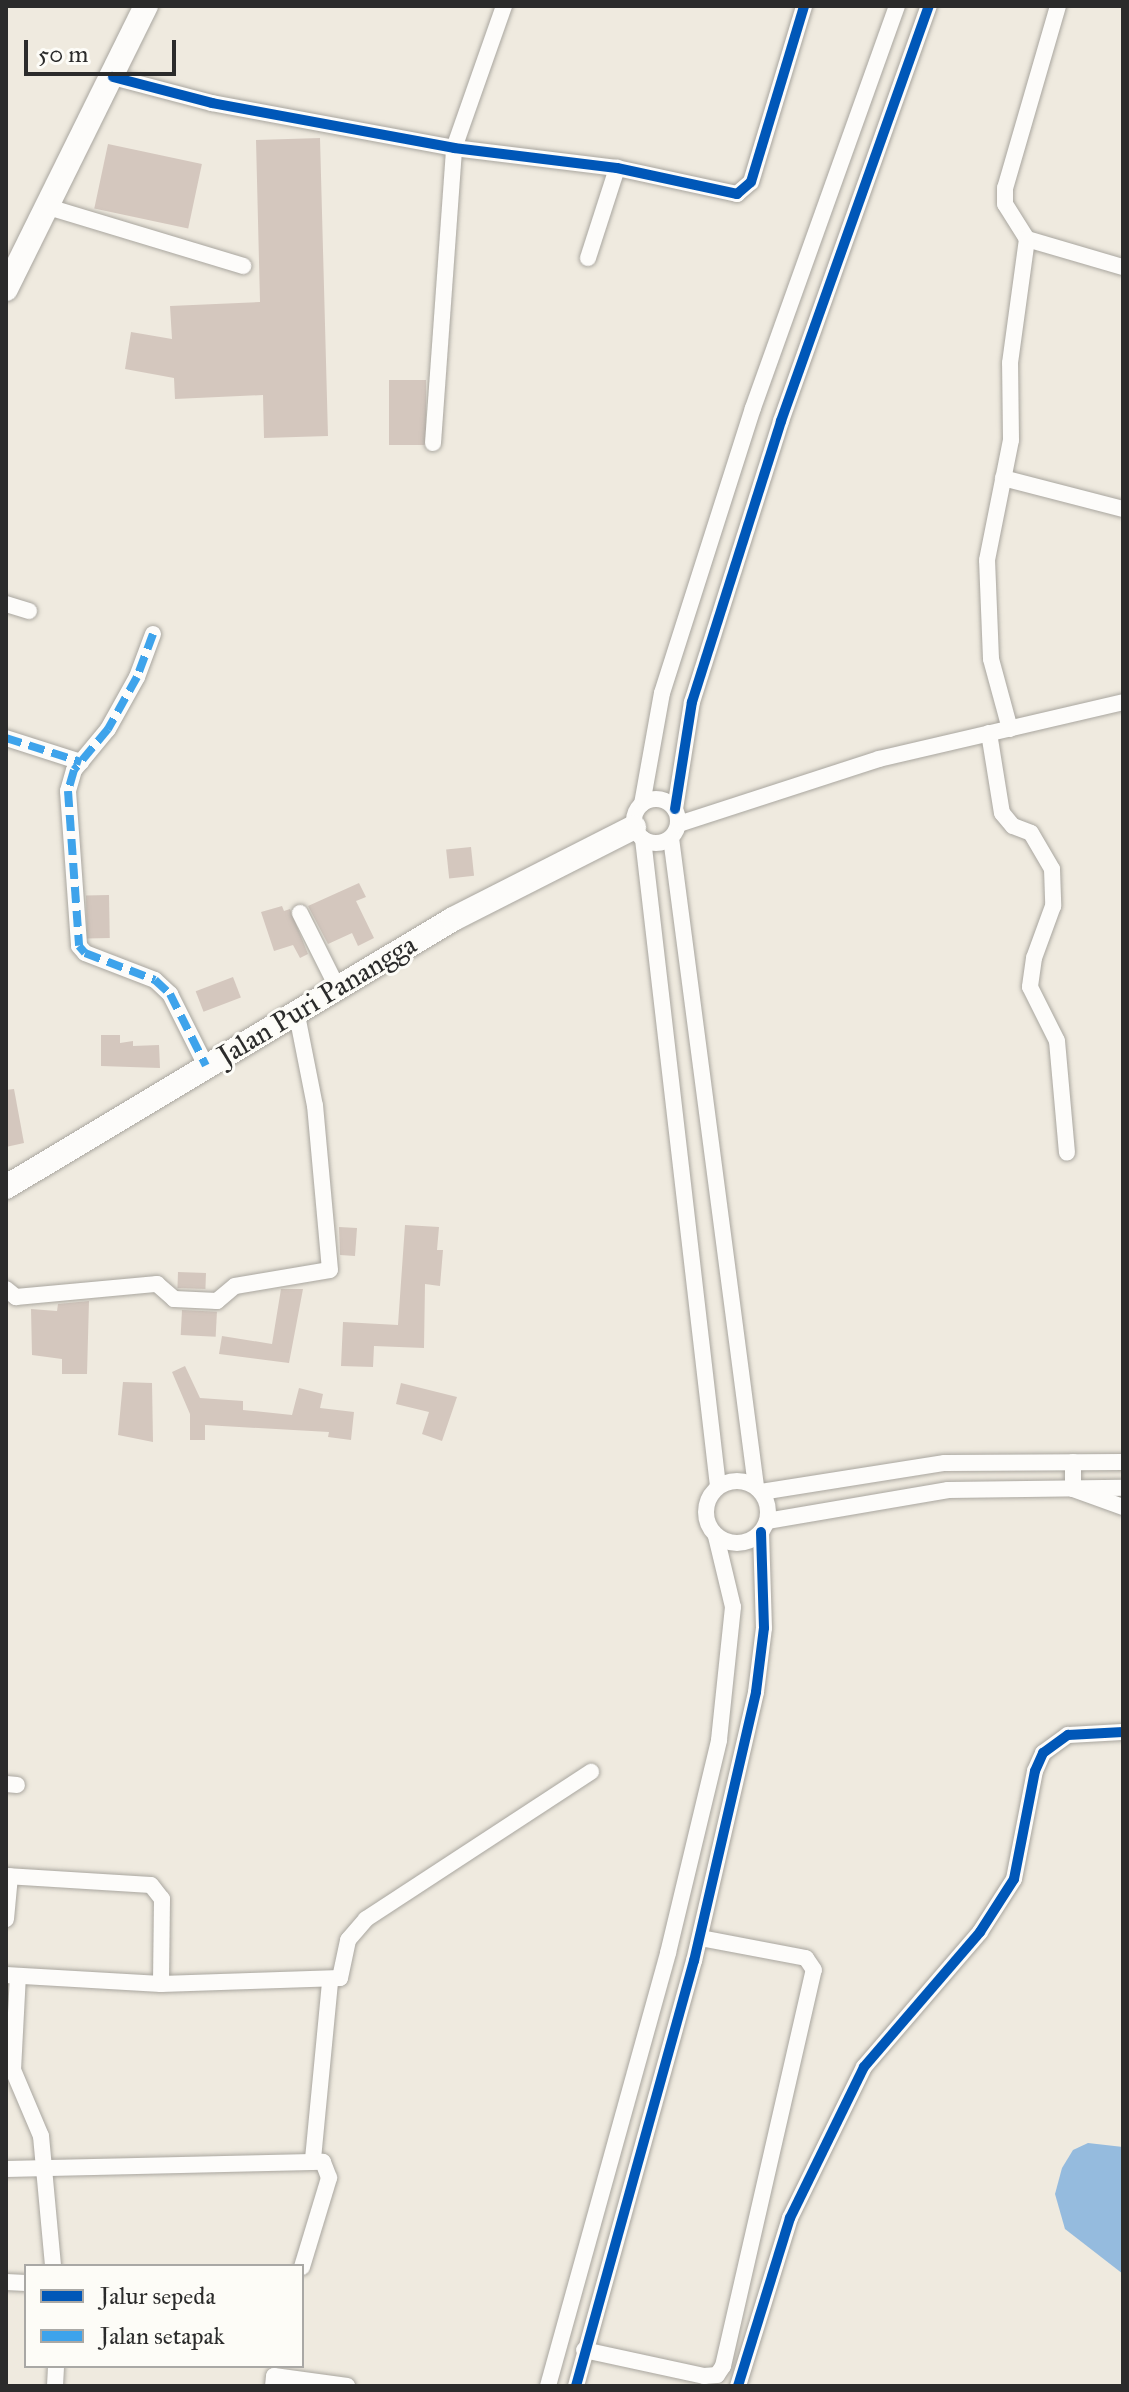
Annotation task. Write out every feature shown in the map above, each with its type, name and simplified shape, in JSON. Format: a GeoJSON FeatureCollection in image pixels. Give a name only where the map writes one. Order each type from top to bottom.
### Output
{"type":"FeatureCollection","features":[{"type":"Feature","properties":{"kind":"street"},"geometry":{"type":"LineString","coordinates":[[6,289],[146,6]]}},
{"type":"Feature","properties":{"kind":"street"},"geometry":{"type":"LineString","coordinates":[[433,443],[454,148],[504,6]]}},
{"type":"Feature","properties":{"kind":"street"},"geometry":{"type":"LineString","coordinates":[[113,77],[212,103],[454,148],[617,168],[737,194],[746,189],[804,6]]}},
{"type":"Feature","properties":{"kind":"street"},"geometry":{"type":"LineString","coordinates":[[718,1486],[640,823],[662,693],[753,408],[856,128],[897,6]]}},
{"type":"Feature","properties":{"kind":"street"},"geometry":{"type":"LineString","coordinates":[[576,2386],[700,1938],[756,1692],[764,1628],[764,1527],[768,1509],[759,1489],[675,824],[692,702],[781,421],[929,6]]}},
{"type":"Feature","properties":{"kind":"street"},"geometry":{"type":"LineString","coordinates":[[1058,6],[1005,188],[1010,218],[1027,239],[1123,267]]}},
{"type":"Feature","properties":{"kind":"street"},"geometry":{"type":"LineString","coordinates":[[856,128],[881,138]]}},
{"type":"Feature","properties":{"kind":"street"},"geometry":{"type":"LineString","coordinates":[[588,258],[617,168]]}},
{"type":"Feature","properties":{"kind":"street"},"geometry":{"type":"LineString","coordinates":[[48,207],[243,266]]}},
{"type":"Feature","properties":{"kind":"street"},"geometry":{"type":"LineString","coordinates":[[1010,729],[988,631],[987,560],[1011,440],[1010,363],[1027,239]]}},
{"type":"Feature","properties":{"kind":"street"},"geometry":{"type":"LineString","coordinates":[[753,408],[781,421]]}},
{"type":"Feature","properties":{"kind":"street"},"geometry":{"type":"LineString","coordinates":[[1003,478],[1123,509]]}},
{"type":"Feature","properties":{"kind":"street"},"geometry":{"type":"LineString","coordinates":[[6,604],[29,611]]}},
{"type":"Feature","properties":{"kind":"street"},"geometry":{"type":"LineString","coordinates":[[153,634],[149,653],[108,729],[81,762],[68,791],[67,832],[79,946],[85,953],[155,980],[170,994],[206,1066]]}},
{"type":"Feature","properties":{"kind":"street"},"geometry":{"type":"LineString","coordinates":[[640,823],[657,844],[675,824],[879,759],[1123,702]]}},
{"type":"Feature","properties":{"kind":"street"},"geometry":{"type":"LineString","coordinates":[[989,733],[1002,813],[1013,826],[1031,833],[1052,869],[1053,906],[1030,987],[1057,1041],[1067,1153]]}},
{"type":"Feature","properties":{"kind":"street"},"geometry":{"type":"LineString","coordinates":[[6,738],[81,762]]}},
{"type":"Feature","properties":{"kind":"street"},"geometry":{"type":"LineString","coordinates":[[640,823],[656,799],[675,824]]}},
{"type":"Feature","properties":{"kind":"street","name":"Jalan Puri Panangga"},"geometry":{"type":"LineString","coordinates":[[6,1187],[502,891],[640,823]]}},
{"type":"Feature","properties":{"kind":"street"},"geometry":{"type":"LineString","coordinates":[[300,913],[339,991]]}},
{"type":"Feature","properties":{"kind":"street"},"geometry":{"type":"LineString","coordinates":[[6,1289],[16,1297],[157,1284],[174,1299],[217,1301],[235,1286],[330,1270],[315,1106],[297,1015]]}},
{"type":"Feature","properties":{"kind":"street"},"geometry":{"type":"LineString","coordinates":[[1073,1462],[1073,1489]]}},
{"type":"Feature","properties":{"kind":"street"},"geometry":{"type":"LineString","coordinates":[[548,2386],[668,1953],[719,1740],[733,1607],[716,1536],[705,1508],[718,1486],[731,1480],[759,1489],[945,1463],[1123,1462]]}},
{"type":"Feature","properties":{"kind":"street"},"geometry":{"type":"LineString","coordinates":[[716,1536],[738,1543],[764,1527],[948,1490],[1123,1488]]}},
{"type":"Feature","properties":{"kind":"street"},"geometry":{"type":"LineString","coordinates":[[1073,1489],[1123,1507]]}},
{"type":"Feature","properties":{"kind":"street"},"geometry":{"type":"LineString","coordinates":[[738,2386],[790,2218],[864,2067],[980,1932],[1014,1879],[1035,1771],[1043,1753],[1068,1735],[1123,1732]]}},
{"type":"Feature","properties":{"kind":"street"},"geometry":{"type":"LineString","coordinates":[[53,2264],[41,2136],[9,2069],[12,1976],[161,1984],[330,1981],[344,1976],[348,1940],[366,1919],[591,1772]]}},
{"type":"Feature","properties":{"kind":"street"},"geometry":{"type":"LineString","coordinates":[[6,1919],[8,1876],[151,1885],[162,1899],[161,1984]]}},
{"type":"Feature","properties":{"kind":"street"},"geometry":{"type":"LineString","coordinates":[[584,2350],[704,2376],[717,2375],[723,2366],[814,1970],[806,1958],[700,1938]]}},
{"type":"Feature","properties":{"kind":"street"},"geometry":{"type":"LineString","coordinates":[[668,1953],[694,1961]]}},
{"type":"Feature","properties":{"kind":"street"},"geometry":{"type":"LineString","coordinates":[[313,2159],[330,1981]]}},
{"type":"Feature","properties":{"kind":"street"},"geometry":{"type":"LineString","coordinates":[[6,2169],[313,2159],[323,2162],[329,2178],[303,2264]]}},
{"type":"Feature","properties":{"kind":"street"},"geometry":{"type":"LineString","coordinates":[[274,2376],[347,2386]]}},
{"type":"Feature","properties":{"kind":"water"},"geometry":{"type":"Polygon","coordinates":[[[1088,2143],[1123,2147],[1123,2274],[1065,2229],[1055,2194],[1062,2168],[1073,2150],[1088,2143]]]}},
{"type":"Feature","properties":{"kind":"building"},"geometry":{"type":"Polygon","coordinates":[[[320,138],[328,436],[264,438],[263,395],[175,399],[174,378],[125,369],[131,332],[172,339],[170,306],[260,302],[256,140],[320,138]]]}},
{"type":"Feature","properties":{"kind":"building"},"geometry":{"type":"Polygon","coordinates":[[[108,144],[202,164],[188,229],[94,209],[108,144]]]}},
{"type":"Feature","properties":{"kind":"building"},"geometry":{"type":"Polygon","coordinates":[[[389,380],[426,380],[426,445],[389,445],[389,380]]]}},
{"type":"Feature","properties":{"kind":"building"},"geometry":{"type":"Polygon","coordinates":[[[471,847],[474,876],[449,878],[446,850],[471,847]]]}},
{"type":"Feature","properties":{"kind":"building"},"geometry":{"type":"Polygon","coordinates":[[[359,883],[366,897],[356,901],[374,938],[358,946],[352,933],[328,944],[308,906],[359,883]]]}},
{"type":"Feature","properties":{"kind":"building"},"geometry":{"type":"Polygon","coordinates":[[[86,895],[109,895],[110,938],[87,938],[86,895]]]}},
{"type":"Feature","properties":{"kind":"building"},"geometry":{"type":"Polygon","coordinates":[[[282,906],[284,911],[290,909],[308,954],[300,958],[293,945],[274,951],[261,912],[282,906]]]}},
{"type":"Feature","properties":{"kind":"building"},"geometry":{"type":"Polygon","coordinates":[[[233,977],[241,998],[204,1012],[196,991],[233,977]]]}},
{"type":"Feature","properties":{"kind":"building"},"geometry":{"type":"Polygon","coordinates":[[[101,1035],[120,1035],[120,1043],[133,1041],[133,1046],[159,1045],[160,1068],[101,1066],[101,1035]]]}},
{"type":"Feature","properties":{"kind":"building"},"geometry":{"type":"Polygon","coordinates":[[[14,1089],[24,1143],[6,1147],[6,1090],[14,1089]]]}},
{"type":"Feature","properties":{"kind":"building"},"geometry":{"type":"Polygon","coordinates":[[[405,1225],[439,1227],[437,1250],[443,1250],[440,1286],[425,1284],[424,1348],[374,1346],[373,1367],[341,1366],[343,1322],[398,1325],[405,1225]]]}},
{"type":"Feature","properties":{"kind":"building"},"geometry":{"type":"Polygon","coordinates":[[[339,1227],[357,1228],[355,1256],[340,1255],[339,1227]]]}},
{"type":"Feature","properties":{"kind":"building"},"geometry":{"type":"Polygon","coordinates":[[[178,1272],[206,1273],[205,1289],[177,1288],[178,1272]]]}},
{"type":"Feature","properties":{"kind":"building"},"geometry":{"type":"Polygon","coordinates":[[[281,1289],[303,1289],[289,1363],[219,1354],[222,1336],[272,1344],[281,1289]]]}},
{"type":"Feature","properties":{"kind":"building"},"geometry":{"type":"Polygon","coordinates":[[[89,1301],[87,1374],[62,1374],[62,1359],[32,1355],[31,1309],[57,1311],[58,1304],[89,1301]]]}},
{"type":"Feature","properties":{"kind":"building"},"geometry":{"type":"Polygon","coordinates":[[[182,1310],[217,1312],[216,1337],[181,1335],[182,1310]]]}},
{"type":"Feature","properties":{"kind":"building"},"geometry":{"type":"Polygon","coordinates":[[[185,1366],[200,1398],[243,1401],[243,1410],[292,1415],[299,1388],[323,1394],[320,1408],[354,1412],[351,1440],[328,1437],[329,1432],[205,1425],[205,1440],[190,1440],[190,1414],[172,1372],[185,1366]]]}},
{"type":"Feature","properties":{"kind":"building"},"geometry":{"type":"Polygon","coordinates":[[[123,1382],[152,1383],[153,1442],[118,1435],[123,1382]]]}},
{"type":"Feature","properties":{"kind":"building"},"geometry":{"type":"Polygon","coordinates":[[[401,1383],[457,1397],[442,1441],[422,1434],[429,1412],[396,1404],[401,1383]]]}},
{"type":"Feature","properties":{"kind":"marked path"},"geometry":{"type":"LineString","coordinates":[[153,634],[137,677],[108,729],[74,770],[68,791],[79,946],[85,953],[155,980],[170,994],[206,1066]]}},
{"type":"Feature","properties":{"kind":"marked path"},"geometry":{"type":"LineString","coordinates":[[6,738],[81,762]]}},
{"type":"Feature","properties":{"kind":"cycle path"},"geometry":{"type":"LineString","coordinates":[[113,77],[212,103],[454,148],[617,168],[737,194],[751,182],[804,6]]}},
{"type":"Feature","properties":{"kind":"cycle path"},"geometry":{"type":"LineString","coordinates":[[675,809],[692,702],[781,421],[929,6]]}},
{"type":"Feature","properties":{"kind":"cycle path"},"geometry":{"type":"LineString","coordinates":[[576,2386],[694,1961],[756,1692],[764,1628],[761,1532]]}},
{"type":"Feature","properties":{"kind":"cycle path"},"geometry":{"type":"LineString","coordinates":[[738,2386],[790,2218],[864,2067],[980,1932],[1014,1879],[1035,1771],[1043,1753],[1068,1735],[1123,1732]]}}]}
